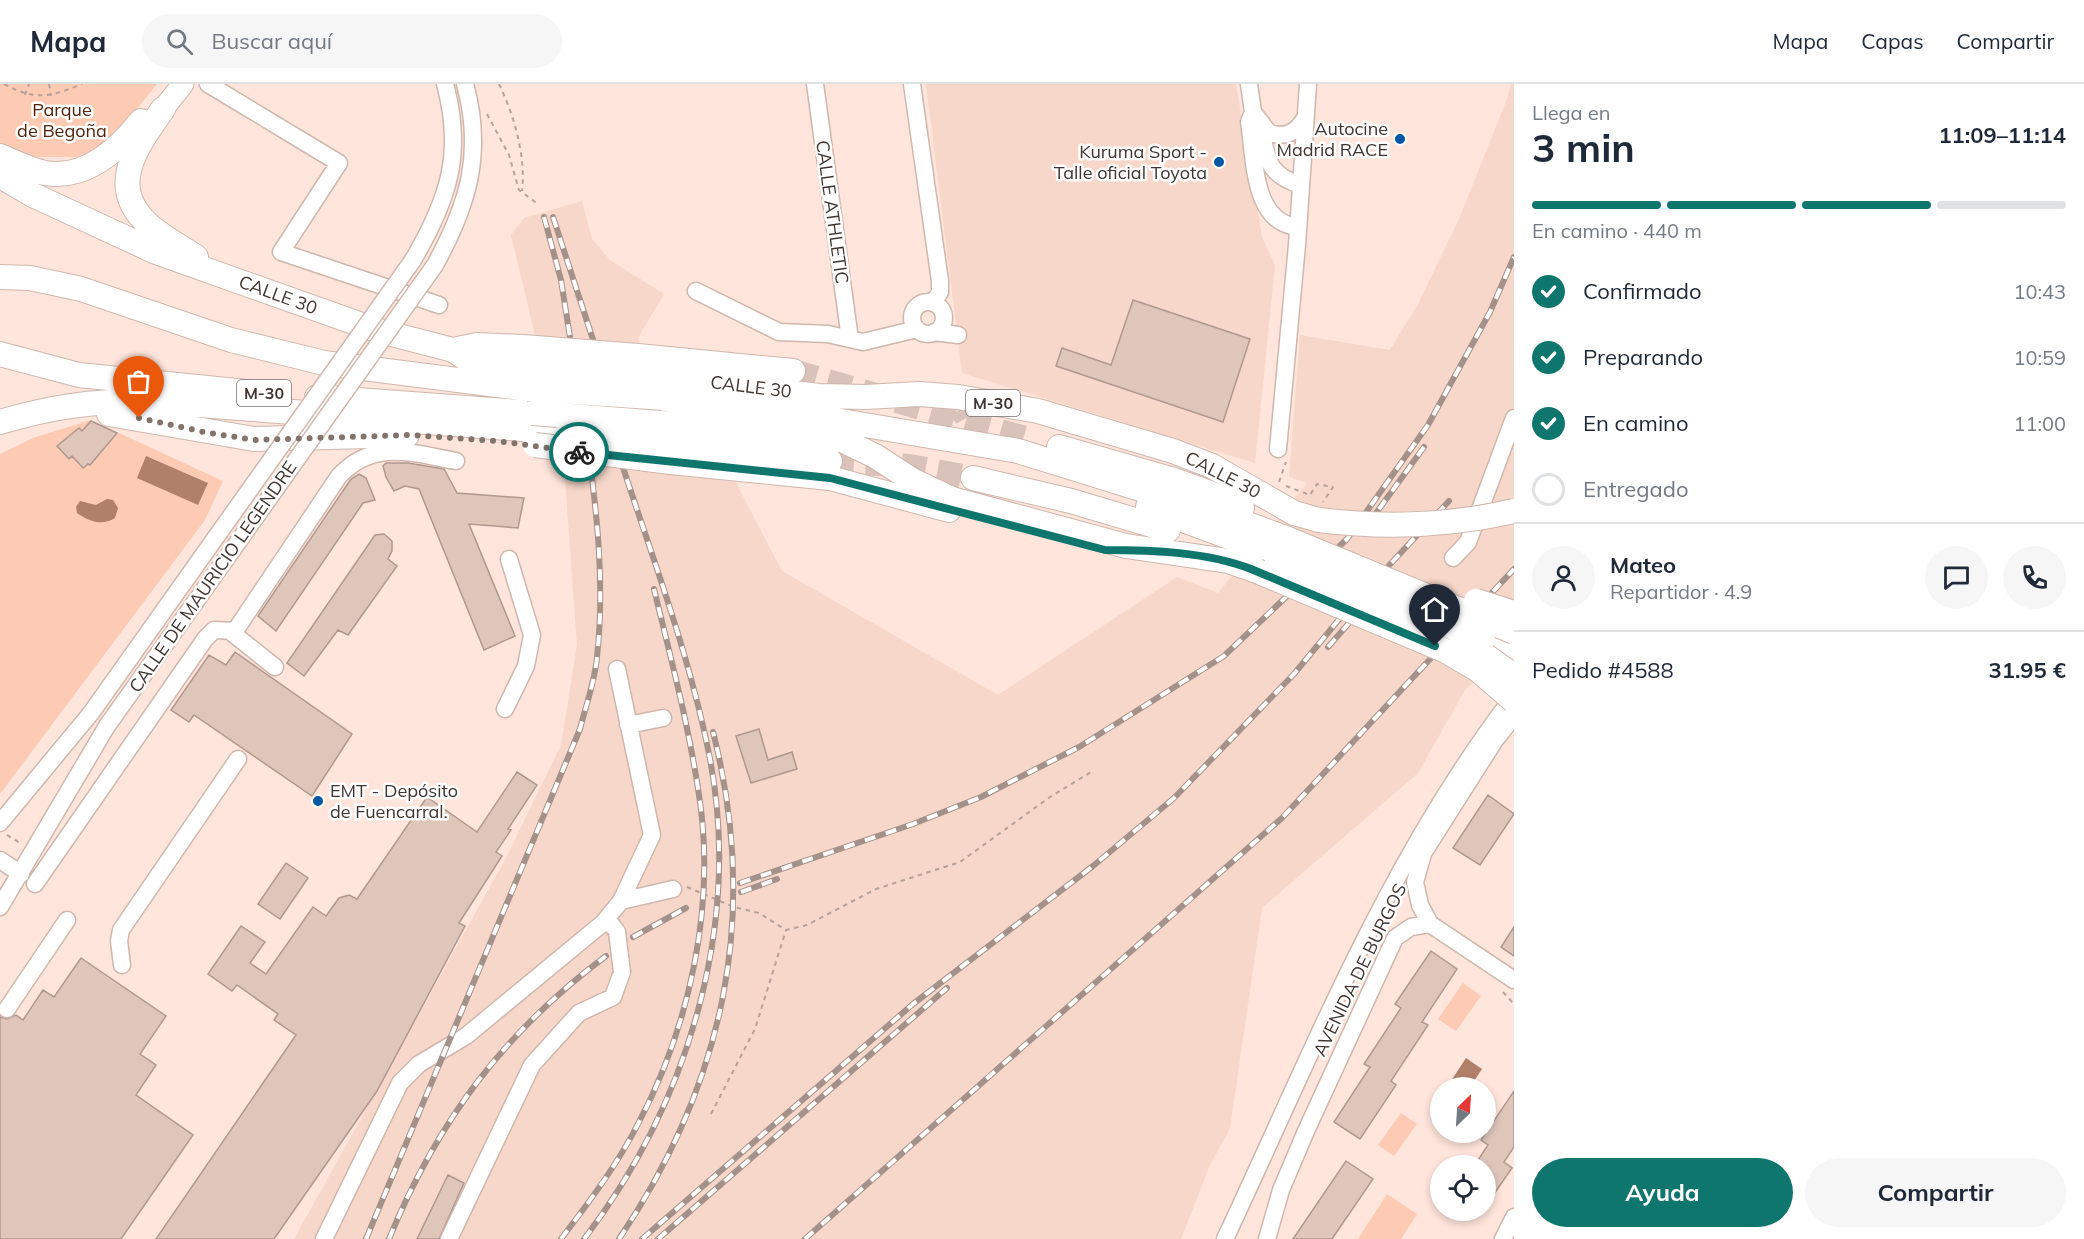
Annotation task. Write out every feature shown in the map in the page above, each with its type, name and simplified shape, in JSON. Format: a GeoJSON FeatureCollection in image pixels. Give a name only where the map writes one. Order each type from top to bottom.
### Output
{"type":"FeatureCollection","features":[{"type":"Feature","properties":{"kind":"highway"},"geometry":{"type":"LineString","coordinates":[[0,156],[45,173],[80,169],[96,164],[117,148],[162,99]]}},
{"type":"Feature","properties":{"kind":"highway"},"geometry":{"type":"LineString","coordinates":[[162,99],[132,157],[128,191],[133,204],[151,227],[218,273]]}},
{"type":"Feature","properties":{"kind":"highway","name":"CALLE 30"},"geometry":{"type":"LineString","coordinates":[[0,177],[33,195],[156,252],[376,330],[453,350],[477,345],[532,405]]}},
{"type":"Feature","properties":{"kind":"highway"},"geometry":{"type":"LineString","coordinates":[[0,277],[30,278],[81,289],[231,340],[279,353],[324,363],[440,379],[665,442],[830,478],[1105,550],[1149,551]]}},
{"type":"Feature","properties":{"kind":"highway","name":"CALLE 30"},"geometry":{"type":"LineString","coordinates":[[0,354],[79,375],[148,384],[532,405],[605,417],[665,442],[743,428],[842,440],[875,456],[912,480],[952,499],[1149,551],[1228,561],[1283,543],[1398,525],[1482,519],[1514,511]]}},
{"type":"Feature","properties":{"kind":"highway"},"geometry":{"type":"LineString","coordinates":[[0,429],[78,413],[121,414],[254,440],[299,440],[350,435],[410,435],[646,378],[793,371]]}},
{"type":"Feature","properties":{"kind":"highway"},"geometry":{"type":"LineString","coordinates":[[0,422],[34,412],[93,401],[532,405],[646,378],[841,421],[1018,451],[1218,513],[1510,644]]}},
{"type":"Feature","properties":{"kind":"highway","name":"CALLE 30"},"geometry":{"type":"LineString","coordinates":[[646,378],[819,396],[866,397],[919,394],[958,397],[1038,411],[1173,451],[1212,466],[1294,513],[1283,543]]}},
{"type":"Feature","properties":{"kind":"highway"},"geometry":{"type":"LineString","coordinates":[[1025,438],[1147,471],[1210,493],[1265,516],[1283,543],[1486,656],[1514,676]]}},
{"type":"Feature","properties":{"kind":"highway"},"geometry":{"type":"LineString","coordinates":[[842,440],[887,444],[1010,465],[1283,543],[1478,643],[1510,644]]}},
{"type":"Feature","properties":{"kind":"highway"},"geometry":{"type":"LineString","coordinates":[[665,442],[830,460]]}},
{"type":"Feature","properties":{"kind":"highway"},"geometry":{"type":"LineString","coordinates":[[973,478],[1071,501],[1365,557],[1458,594],[1514,613]]}},
{"type":"Feature","properties":{"kind":"highway"},"geometry":{"type":"LineString","coordinates":[[1283,543],[1269,573],[1464,651],[1488,664],[1514,684]]}},
{"type":"Feature","properties":{"kind":"highway","name":"CALLE 30"},"geometry":{"type":"LineString","coordinates":[[1283,543],[1477,669],[1514,701]]}},
{"type":"Feature","properties":{"kind":"main road"},"geometry":{"type":"LineString","coordinates":[[162,99],[183,84]]}},
{"type":"Feature","properties":{"kind":"street"},"geometry":{"type":"LineString","coordinates":[[208,84],[339,163],[281,252],[439,305]]}},
{"type":"Feature","properties":{"kind":"street","name":"CALLE DE MAURICIO LEGENDRE"},"geometry":{"type":"LineString","coordinates":[[1,828],[91,713],[413,260],[434,224],[448,189],[455,151],[445,84]]}},
{"type":"Feature","properties":{"kind":"street","name":"CALLE DE MAURICIO LEGENDRE"},"geometry":{"type":"LineString","coordinates":[[0,907],[28,879],[107,726],[435,265],[454,231],[468,194],[474,146],[465,84]]}},
{"type":"Feature","properties":{"kind":"street","name":"CALLE ATHLETIC"},"geometry":{"type":"LineString","coordinates":[[815,84],[850,339]]}},
{"type":"Feature","properties":{"kind":"street"},"geometry":{"type":"LineString","coordinates":[[912,84],[940,281],[939,297],[933,303],[923,303],[915,310],[913,320],[917,329],[925,333],[958,335]]}},
{"type":"Feature","properties":{"kind":"street"},"geometry":{"type":"LineString","coordinates":[[1249,84],[1271,167],[1286,180],[1301,185]]}},
{"type":"Feature","properties":{"kind":"street"},"geometry":{"type":"LineString","coordinates":[[1282,456],[1308,84]]}},
{"type":"Feature","properties":{"kind":"street"},"geometry":{"type":"LineString","coordinates":[[1257,118],[1269,133],[1286,135],[1300,126],[1305,118]]}},
{"type":"Feature","properties":{"kind":"street"},"geometry":{"type":"LineString","coordinates":[[1257,118],[1249,122],[1263,204],[1277,221],[1298,227]]}},
{"type":"Feature","properties":{"kind":"street"},"geometry":{"type":"LineString","coordinates":[[696,291],[779,332],[828,334],[863,342],[917,329]]}},
{"type":"Feature","properties":{"kind":"street"},"geometry":{"type":"LineString","coordinates":[[933,303],[944,315],[942,325],[934,332]]}},
{"type":"Feature","properties":{"kind":"street"},"geometry":{"type":"LineString","coordinates":[[1453,558],[1468,542],[1514,418]]}},
{"type":"Feature","properties":{"kind":"street"},"geometry":{"type":"LineString","coordinates":[[231,632],[236,630],[339,476],[349,465],[370,454],[390,451],[456,461]]}},
{"type":"Feature","properties":{"kind":"street"},"geometry":{"type":"LineString","coordinates":[[505,709],[526,666],[532,635],[509,559]]}},
{"type":"Feature","properties":{"kind":"street"},"geometry":{"type":"LineString","coordinates":[[0,861],[28,879],[214,630],[231,632],[275,667]]}},
{"type":"Feature","properties":{"kind":"street"},"geometry":{"type":"LineString","coordinates":[[324,1239],[400,1083],[420,1064],[466,1036],[610,928],[652,835],[617,669]]}},
{"type":"Feature","properties":{"kind":"street"},"geometry":{"type":"LineString","coordinates":[[1225,1239],[1389,890],[1483,735],[1514,696]]}},
{"type":"Feature","properties":{"kind":"street","name":"AVENIDA DE BURGOS"},"geometry":{"type":"LineString","coordinates":[[1232,1239],[1407,874],[1423,854],[1495,740],[1514,716]]}},
{"type":"Feature","properties":{"kind":"street"},"geometry":{"type":"LineString","coordinates":[[628,725],[663,717]]}},
{"type":"Feature","properties":{"kind":"street"},"geometry":{"type":"LineString","coordinates":[[122,966],[119,941],[121,930],[238,759]]}},
{"type":"Feature","properties":{"kind":"street"},"geometry":{"type":"LineString","coordinates":[[1423,854],[1415,882],[1420,904],[1430,924],[1514,980]]}},
{"type":"Feature","properties":{"kind":"street"},"geometry":{"type":"LineString","coordinates":[[621,901],[673,889]]}},
{"type":"Feature","properties":{"kind":"street"},"geometry":{"type":"LineString","coordinates":[[7,1009],[67,920]]}},
{"type":"Feature","properties":{"kind":"street","name":"AVENIDA DE BURGOS"},"geometry":{"type":"LineString","coordinates":[[1267,1239],[1281,1190],[1297,1150],[1395,938],[1411,927],[1430,924]]}},
{"type":"Feature","properties":{"kind":"street"},"geometry":{"type":"LineString","coordinates":[[449,1239],[532,1065],[579,1012],[613,998],[622,972],[610,928]]}},
{"type":"Feature","properties":{"kind":"street"},"geometry":{"type":"LineString","coordinates":[[1503,1239],[1514,1217]]}},
{"type":"Feature","properties":{"kind":"path"},"geometry":{"type":"LineString","coordinates":[[4,84],[25,95],[51,96],[82,84]]}},
{"type":"Feature","properties":{"kind":"path"},"geometry":{"type":"LineString","coordinates":[[25,95],[29,84]]}},
{"type":"Feature","properties":{"kind":"path"},"geometry":{"type":"LineString","coordinates":[[49,84],[51,96]]}},
{"type":"Feature","properties":{"kind":"path"},"geometry":{"type":"LineString","coordinates":[[499,84],[507,100],[520,151],[524,172],[522,192]]}},
{"type":"Feature","properties":{"kind":"path"},"geometry":{"type":"LineString","coordinates":[[484,109],[500,133],[517,178],[517,185],[537,204]]}},
{"type":"Feature","properties":{"kind":"path"},"geometry":{"type":"LineString","coordinates":[[1282,456],[1279,483],[1310,495],[1317,484],[1333,487],[1283,543]]}},
{"type":"Feature","properties":{"kind":"path"},"geometry":{"type":"LineString","coordinates":[[673,889],[690,887],[734,907],[759,914],[786,930],[807,925],[876,889],[960,862],[1050,797],[1091,772]]}},
{"type":"Feature","properties":{"kind":"path"},"geometry":{"type":"LineString","coordinates":[[1,828],[27,848]]}},
{"type":"Feature","properties":{"kind":"path"},"geometry":{"type":"LineString","coordinates":[[711,1114],[755,1029],[786,930]]}},
{"type":"Feature","properties":{"kind":"shaded area"},"geometry":{"type":"Polygon","coordinates":[[[926,84],[1236,84],[1262,237],[1275,265],[1255,463],[962,373],[926,84]]]}},
{"type":"Feature","properties":{"kind":"shaded area"},"geometry":{"type":"Polygon","coordinates":[[[1511,84],[1514,84],[1514,644],[1465,690],[1418,773],[1262,908],[1230,1128],[1210,1165],[1181,1239],[294,1239],[506,858],[561,745],[577,645],[563,452],[511,235],[524,218],[582,201],[592,239],[610,260],[664,294],[638,338],[671,453],[734,479],[782,571],[998,695],[1177,577],[1218,593],[1307,483],[1289,477],[1300,335],[1390,350],[1418,304],[1459,219],[1511,84]]]}},
{"type":"Feature","properties":{"kind":"shaded area"},"geometry":{"type":"Polygon","coordinates":[[[146,456],[208,483],[198,505],[137,478],[146,456]]]}},
{"type":"Feature","properties":{"kind":"shaded area"},"geometry":{"type":"Polygon","coordinates":[[[107,499],[113,500],[118,508],[115,518],[105,522],[96,522],[77,513],[76,507],[80,501],[96,505],[107,499]]]}},
{"type":"Feature","properties":{"kind":"shaded area"},"geometry":{"type":"Polygon","coordinates":[[[1466,1058],[1482,1069],[1477,1077],[1454,1077],[1466,1058]]]}},
{"type":"Feature","properties":{"kind":"green space","name":"Parque de Begoña"},"geometry":{"type":"Polygon","coordinates":[[[0,84],[157,84],[109,143],[77,157],[20,157],[0,145],[0,84]]]}},
{"type":"Feature","properties":{"kind":"green space"},"geometry":{"type":"Polygon","coordinates":[[[91,420],[223,481],[205,520],[0,794],[0,454],[33,438],[91,420]]]}},
{"type":"Feature","properties":{"kind":"green space"},"geometry":{"type":"Polygon","coordinates":[[[1463,983],[1481,996],[1456,1031],[1438,1019],[1463,983]]]}},
{"type":"Feature","properties":{"kind":"green space"},"geometry":{"type":"Polygon","coordinates":[[[1401,1113],[1417,1124],[1394,1156],[1378,1145],[1401,1113]]]}},
{"type":"Feature","properties":{"kind":"green space"},"geometry":{"type":"Polygon","coordinates":[[[1387,1194],[1417,1214],[1401,1239],[1358,1239],[1387,1194]]]}},
{"type":"Feature","properties":{"kind":"building"},"geometry":{"type":"Polygon","coordinates":[[[1133,300],[1250,339],[1223,422],[1056,366],[1062,348],[1111,365],[1133,300]]]}},
{"type":"Feature","properties":{"kind":"building"},"geometry":{"type":"Polygon","coordinates":[[[91,421],[117,433],[90,465],[83,468],[72,456],[69,459],[57,446],[79,428],[82,431],[91,421]]]}},
{"type":"Feature","properties":{"kind":"building"},"geometry":{"type":"Polygon","coordinates":[[[386,463],[408,463],[444,469],[457,493],[524,498],[518,528],[469,524],[515,636],[484,650],[419,489],[405,486],[394,491],[386,477],[383,466],[386,463]]]}},
{"type":"Feature","properties":{"kind":"building"},"geometry":{"type":"Polygon","coordinates":[[[359,474],[366,478],[375,500],[363,503],[276,631],[258,616],[351,479],[359,474]]]}},
{"type":"Feature","properties":{"kind":"building"},"geometry":{"type":"Polygon","coordinates":[[[384,534],[392,541],[392,551],[388,559],[397,566],[348,635],[338,630],[304,676],[287,663],[375,535],[384,534]]]}},
{"type":"Feature","properties":{"kind":"building"},"geometry":{"type":"Polygon","coordinates":[[[235,652],[352,734],[312,796],[194,715],[189,722],[171,710],[209,655],[226,665],[235,652]]]}},
{"type":"Feature","properties":{"kind":"building"},"geometry":{"type":"Polygon","coordinates":[[[759,729],[768,760],[792,752],[797,769],[751,783],[736,736],[759,729]]]}},
{"type":"Feature","properties":{"kind":"building"},"geometry":{"type":"Polygon","coordinates":[[[517,772],[537,785],[496,852],[502,856],[459,923],[465,926],[377,1091],[274,1239],[156,1239],[296,1035],[274,1020],[278,1014],[237,985],[232,991],[208,974],[241,926],[265,942],[250,963],[266,974],[313,907],[326,916],[339,898],[349,895],[357,899],[427,797],[477,832],[517,772]]]}},
{"type":"Feature","properties":{"kind":"building"},"geometry":{"type":"Polygon","coordinates":[[[1488,795],[1514,814],[1480,865],[1453,848],[1488,795]]]}},
{"type":"Feature","properties":{"kind":"building"},"geometry":{"type":"Polygon","coordinates":[[[286,863],[308,878],[280,919],[258,904],[286,863]]]}},
{"type":"Feature","properties":{"kind":"building"},"geometry":{"type":"Polygon","coordinates":[[[1514,927],[1514,956],[1501,947],[1514,927]]]}},
{"type":"Feature","properties":{"kind":"building"},"geometry":{"type":"Polygon","coordinates":[[[1431,951],[1457,969],[1422,1022],[1428,1025],[1391,1081],[1396,1085],[1360,1139],[1334,1122],[1370,1067],[1364,1064],[1401,1008],[1395,1004],[1431,951]]]}},
{"type":"Feature","properties":{"kind":"building"},"geometry":{"type":"Polygon","coordinates":[[[81,958],[166,1016],[140,1054],[156,1065],[136,1095],[193,1135],[121,1239],[0,1239],[0,1017],[7,1019],[16,1015],[23,1020],[43,990],[54,997],[81,958]]]}},
{"type":"Feature","properties":{"kind":"building"},"geometry":{"type":"Polygon","coordinates":[[[1514,1091],[1514,1147],[1504,1162],[1512,1168],[1496,1191],[1496,1155],[1481,1155],[1488,1145],[1485,1143],[1496,1143],[1496,1118],[1514,1091]]]}},
{"type":"Feature","properties":{"kind":"building"},"geometry":{"type":"Polygon","coordinates":[[[1346,1161],[1373,1179],[1332,1239],[1293,1239],[1346,1161]]]}},
{"type":"Feature","properties":{"kind":"building"},"geometry":{"type":"Polygon","coordinates":[[[448,1175],[464,1183],[439,1239],[417,1239],[448,1175]]]}},
{"type":"Feature","properties":{"kind":"tunnel"},"geometry":{"type":"LineString","coordinates":[[793,371],[1025,438]]}},
{"type":"Feature","properties":{"kind":"tunnel"},"geometry":{"type":"LineString","coordinates":[[936,402],[957,409],[963,420]]}},
{"type":"Feature","properties":{"kind":"tunnel"},"geometry":{"type":"LineString","coordinates":[[830,461],[910,466],[973,478]]}},
{"type":"Feature","properties":{"kind":"railway"},"geometry":{"type":"LineString","coordinates":[[544,217],[561,280],[573,356]]}},
{"type":"Feature","properties":{"kind":"railway"},"geometry":{"type":"LineString","coordinates":[[553,217],[599,358]]}},
{"type":"Feature","properties":{"kind":"railway"},"geometry":{"type":"LineString","coordinates":[[740,883],[913,824],[981,797],[1079,747],[1224,656],[1347,539],[1428,425],[1490,312],[1514,257]]}},
{"type":"Feature","properties":{"kind":"railway"},"geometry":{"type":"LineString","coordinates":[[366,1239],[580,729],[590,693],[597,657],[600,575],[597,521],[587,440]]}},
{"type":"Feature","properties":{"kind":"railway"},"geometry":{"type":"LineString","coordinates":[[584,1239],[621,1186],[653,1129],[679,1069],[699,1007],[712,944],[719,879],[717,814],[708,749],[699,711],[678,634],[616,446]]}},
{"type":"Feature","properties":{"kind":"railway"},"geometry":{"type":"LineString","coordinates":[[1366,527],[1424,447]]}},
{"type":"Feature","properties":{"kind":"railway"},"geometry":{"type":"LineString","coordinates":[[642,1239],[913,1004],[1093,866],[1174,798],[1294,674],[1341,617],[1449,501]]}},
{"type":"Feature","properties":{"kind":"railway"},"geometry":{"type":"LineString","coordinates":[[805,1239],[1282,818],[1514,569]]}},
{"type":"Feature","properties":{"kind":"railway"},"geometry":{"type":"LineString","coordinates":[[561,1239],[622,1153],[657,1085],[684,1007],[694,966],[700,925],[704,884],[704,843],[700,802],[686,721],[654,589]]}},
{"type":"Feature","properties":{"kind":"railway"},"geometry":{"type":"LineString","coordinates":[[1328,647],[1378,590]]}},
{"type":"Feature","properties":{"kind":"railway"},"geometry":{"type":"LineString","coordinates":[[619,1239],[655,1180],[685,1120],[707,1059],[723,996],[732,932],[733,867],[727,800],[713,732]]}},
{"type":"Feature","properties":{"kind":"railway"},"geometry":{"type":"LineString","coordinates":[[741,892],[777,879]]}},
{"type":"Feature","properties":{"kind":"railway"},"geometry":{"type":"LineString","coordinates":[[633,937],[686,908]]}},
{"type":"Feature","properties":{"kind":"railway"},"geometry":{"type":"LineString","coordinates":[[389,1239],[429,1156],[477,1082],[536,1016],[569,985],[606,956]]}},
{"type":"Feature","properties":{"kind":"railway"},"geometry":{"type":"LineString","coordinates":[[658,1239],[947,988]]}},
{"type":"Feature","properties":{"kind":"way so far"},"geometry":{"type":"LineString","coordinates":[[139,418],[254,440],[299,440],[350,435],[361,437],[410,435],[497,441],[579,452]]}},
{"type":"Feature","properties":{"kind":"place","name":"Autocine Madrid RACE"},"geometry":{"type":"Point","coordinates":[1400,139]}},
{"type":"Feature","properties":{"kind":"place","name":"Kuruma Sport - Talle oficial Toyota"},"geometry":{"type":"Point","coordinates":[1219,162]}},
{"type":"Feature","properties":{"kind":"place","name":"EMT - Depósito de Fuencarral."},"geometry":{"type":"Point","coordinates":[318,801]}},
{"type":"Feature","properties":{"kind":"route"},"geometry":{"type":"LineString","coordinates":[[579,452],[830,478],[1105,550],[1149,551],[1228,561],[1435,646]]}}]}
